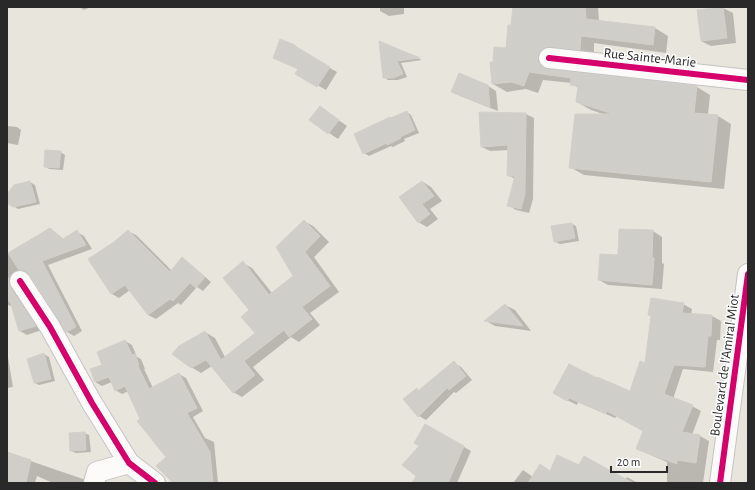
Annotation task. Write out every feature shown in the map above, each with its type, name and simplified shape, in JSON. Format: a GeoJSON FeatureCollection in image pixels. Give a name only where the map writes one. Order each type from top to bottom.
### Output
{"type":"FeatureCollection","features":[{"type":"Feature","properties":{"kind":"street","name":"Rue Sainte-Marie"},"geometry":{"type":"LineString","coordinates":[[549,58],[748,80]]}},
{"type":"Feature","properties":{"kind":"street","name":"Boulevard de l'Amiral Miot"},"geometry":{"type":"LineString","coordinates":[[720,483],[745,317],[748,274]]}},
{"type":"Feature","properties":{"kind":"street"},"geometry":{"type":"LineString","coordinates":[[20,281],[50,327],[92,403],[129,463],[155,483]]}},
{"type":"Feature","properties":{"kind":"street"},"geometry":{"type":"LineString","coordinates":[[94,483],[97,472],[129,463]]}},
{"type":"Feature","properties":{"kind":"building"},"geometry":{"type":"Polygon","coordinates":[[[513,7],[585,7],[586,19],[655,27],[653,45],[581,36],[580,50],[545,47],[538,56],[538,62],[542,67],[548,69],[697,86],[694,113],[718,115],[711,182],[569,168],[575,114],[613,114],[576,102],[578,86],[570,85],[571,78],[529,72],[524,86],[511,82],[492,84],[490,62],[493,62],[494,47],[506,48],[508,25],[511,25],[513,7]]]}},
{"type":"Feature","properties":{"kind":"building"},"geometry":{"type":"Polygon","coordinates":[[[723,7],[727,38],[701,41],[697,10],[723,7]]]}},
{"type":"Feature","properties":{"kind":"building"},"geometry":{"type":"Polygon","coordinates":[[[280,39],[295,45],[330,67],[317,87],[295,74],[298,69],[273,58],[280,39]]]}},
{"type":"Feature","properties":{"kind":"building"},"geometry":{"type":"Polygon","coordinates":[[[379,41],[420,58],[397,61],[403,74],[393,78],[383,78],[379,41]]]}},
{"type":"Feature","properties":{"kind":"building"},"geometry":{"type":"Polygon","coordinates":[[[459,73],[488,85],[490,107],[451,92],[459,73]]]}},
{"type":"Feature","properties":{"kind":"building"},"geometry":{"type":"Polygon","coordinates":[[[320,106],[339,120],[328,134],[309,120],[320,106]]]}},
{"type":"Feature","properties":{"kind":"building"},"geometry":{"type":"Polygon","coordinates":[[[407,111],[415,130],[387,145],[387,143],[363,154],[354,134],[390,117],[391,118],[407,111]]]}},
{"type":"Feature","properties":{"kind":"building"},"geometry":{"type":"Polygon","coordinates":[[[479,112],[526,113],[525,194],[521,209],[507,206],[515,176],[507,176],[508,145],[481,147],[479,112]]]}},
{"type":"Feature","properties":{"kind":"building"},"geometry":{"type":"Polygon","coordinates":[[[45,150],[61,151],[59,168],[44,167],[45,150]]]}},
{"type":"Feature","properties":{"kind":"building"},"geometry":{"type":"Polygon","coordinates":[[[30,181],[36,202],[13,207],[7,203],[7,194],[14,185],[30,181]]]}},
{"type":"Feature","properties":{"kind":"building"},"geometry":{"type":"Polygon","coordinates":[[[422,181],[434,196],[422,204],[430,214],[418,223],[399,197],[422,181]]]}},
{"type":"Feature","properties":{"kind":"building"},"geometry":{"type":"Polygon","coordinates":[[[304,220],[320,236],[305,252],[330,286],[302,307],[312,319],[289,337],[284,330],[244,361],[255,375],[233,393],[206,360],[191,368],[172,354],[179,346],[205,331],[221,360],[255,333],[241,317],[249,310],[223,278],[243,261],[269,295],[293,276],[276,247],[304,220]]]}},
{"type":"Feature","properties":{"kind":"building"},"geometry":{"type":"Polygon","coordinates":[[[572,223],[575,238],[554,242],[551,226],[572,223]]]}},
{"type":"Feature","properties":{"kind":"building"},"geometry":{"type":"Polygon","coordinates":[[[50,228],[63,239],[77,230],[86,245],[42,261],[76,327],[66,332],[30,275],[25,271],[19,270],[8,253],[50,228]]]}},
{"type":"Feature","properties":{"kind":"building"},"geometry":{"type":"Polygon","coordinates":[[[619,229],[653,230],[652,258],[654,258],[652,285],[598,280],[600,254],[618,255],[619,229]]]}},
{"type":"Feature","properties":{"kind":"building"},"geometry":{"type":"Polygon","coordinates":[[[128,230],[170,272],[182,257],[205,277],[196,288],[190,283],[173,301],[170,299],[148,315],[125,285],[111,294],[88,259],[114,242],[128,230]]]}},
{"type":"Feature","properties":{"kind":"building"},"geometry":{"type":"Polygon","coordinates":[[[9,278],[10,287],[36,326],[19,331],[10,301],[7,301],[7,279],[9,278]]]}},
{"type":"Feature","properties":{"kind":"building"},"geometry":{"type":"Polygon","coordinates":[[[651,298],[684,303],[682,313],[712,315],[711,336],[708,336],[705,367],[674,365],[664,394],[693,405],[682,432],[700,435],[696,463],[677,460],[677,464],[636,449],[643,431],[607,411],[606,414],[569,398],[567,401],[553,393],[569,364],[597,378],[630,391],[640,361],[645,363],[651,316],[648,315],[651,298]]]}},
{"type":"Feature","properties":{"kind":"building"},"geometry":{"type":"Polygon","coordinates":[[[505,304],[523,326],[484,321],[505,304]]]}},
{"type":"Feature","properties":{"kind":"building"},"geometry":{"type":"Polygon","coordinates":[[[125,340],[132,355],[135,354],[139,365],[138,366],[149,389],[179,373],[197,408],[187,413],[210,452],[213,483],[173,483],[156,466],[166,457],[137,421],[140,419],[125,386],[115,391],[109,377],[95,382],[90,369],[102,365],[97,352],[125,340]]]}},
{"type":"Feature","properties":{"kind":"building"},"geometry":{"type":"Polygon","coordinates":[[[44,353],[51,379],[34,383],[27,359],[44,353]]]}},
{"type":"Feature","properties":{"kind":"building"},"geometry":{"type":"Polygon","coordinates":[[[454,361],[466,376],[449,390],[447,388],[418,417],[403,399],[417,388],[418,391],[454,361]]]}},
{"type":"Feature","properties":{"kind":"building"},"geometry":{"type":"Polygon","coordinates":[[[425,424],[464,446],[448,483],[412,483],[416,476],[402,465],[419,446],[414,443],[425,424]]]}},
{"type":"Feature","properties":{"kind":"building"},"geometry":{"type":"Polygon","coordinates":[[[85,432],[86,450],[70,451],[69,433],[85,432]]]}},
{"type":"Feature","properties":{"kind":"building"},"geometry":{"type":"Polygon","coordinates":[[[7,452],[31,460],[26,483],[7,483],[7,452]]]}},
{"type":"Feature","properties":{"kind":"building"},"geometry":{"type":"Polygon","coordinates":[[[557,455],[579,465],[584,456],[633,483],[528,483],[540,464],[550,471],[557,455]]]}},
{"type":"Feature","properties":{"kind":"cycle path"},"geometry":{"type":"LineString","coordinates":[[549,58],[748,80]]}},
{"type":"Feature","properties":{"kind":"cycle path"},"geometry":{"type":"LineString","coordinates":[[720,483],[748,274]]}},
{"type":"Feature","properties":{"kind":"cycle path"},"geometry":{"type":"LineString","coordinates":[[20,281],[50,327],[92,403],[129,463],[155,483]]}}]}
